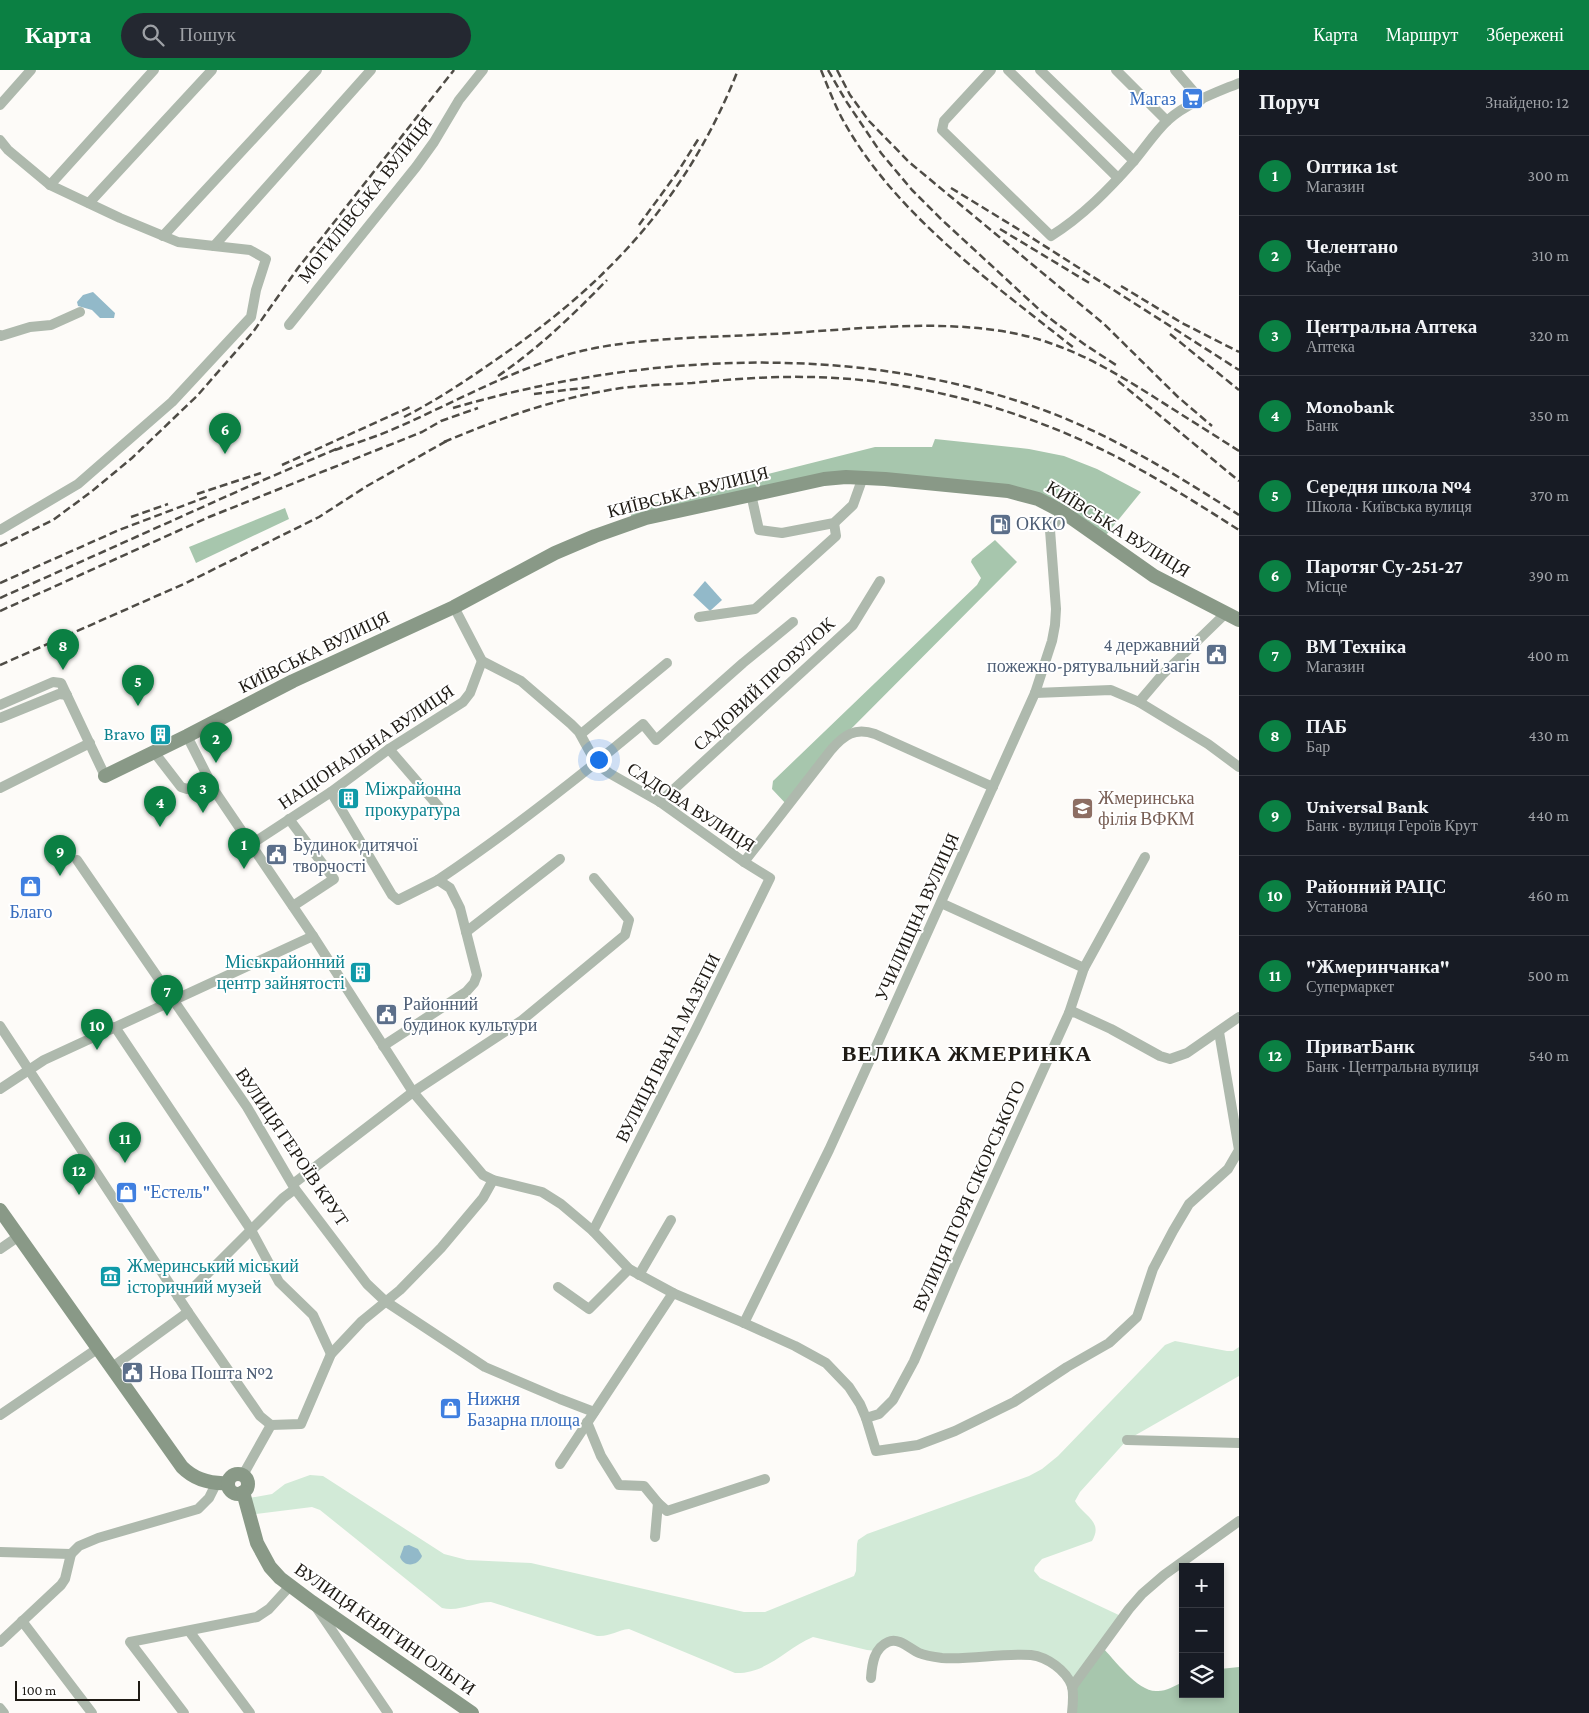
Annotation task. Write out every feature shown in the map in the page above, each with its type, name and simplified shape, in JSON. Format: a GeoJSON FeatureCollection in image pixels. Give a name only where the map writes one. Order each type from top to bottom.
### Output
{"type":"FeatureCollection","features":[{"type":"Feature","properties":{"kind":"street"},"geometry":{"type":"LineString","coordinates":[[0,105],[31,70]]}},
{"type":"Feature","properties":{"kind":"street"},"geometry":{"type":"LineString","coordinates":[[50,185],[154,70]]}},
{"type":"Feature","properties":{"kind":"street"},"geometry":{"type":"LineString","coordinates":[[89,203],[212,70]]}},
{"type":"Feature","properties":{"kind":"street"},"geometry":{"type":"LineString","coordinates":[[163,236],[317,70]]}},
{"type":"Feature","properties":{"kind":"street"},"geometry":{"type":"LineString","coordinates":[[214,246],[371,70]]}},
{"type":"Feature","properties":{"kind":"street","name":"МОГИЛІВСЬКА ВУЛИЦЯ"},"geometry":{"type":"LineString","coordinates":[[289,325],[416,167],[434,142],[459,100],[483,70]]}},
{"type":"Feature","properties":{"kind":"street"},"geometry":{"type":"LineString","coordinates":[[991,70],[944,122],[942,128],[945,134],[1051,236],[1064,228],[1098,200],[1167,121],[1201,100],[1239,83]]}},
{"type":"Feature","properties":{"kind":"street"},"geometry":{"type":"LineString","coordinates":[[1008,70],[1118,178]]}},
{"type":"Feature","properties":{"kind":"street"},"geometry":{"type":"LineString","coordinates":[[1040,70],[1134,161]]}},
{"type":"Feature","properties":{"kind":"street"},"geometry":{"type":"LineString","coordinates":[[1116,70],[1167,121]]}},
{"type":"Feature","properties":{"kind":"street"},"geometry":{"type":"LineString","coordinates":[[1175,70],[1201,100]]}},
{"type":"Feature","properties":{"kind":"street"},"geometry":{"type":"LineString","coordinates":[[0,140],[8,150],[50,185],[89,203],[178,242],[250,250],[266,259],[256,290],[251,317],[172,402],[78,484],[0,530]]}},
{"type":"Feature","properties":{"kind":"street"},"geometry":{"type":"LineString","coordinates":[[0,336],[30,327],[51,325],[80,312]]}},
{"type":"Feature","properties":{"kind":"street"},"geometry":{"type":"LineString","coordinates":[[751,494],[759,530],[782,533],[834,523],[853,505],[863,478]]}},
{"type":"Feature","properties":{"kind":"street","name":"КИЇВСЬКА ВУЛИЦЯ"},"geometry":{"type":"LineString","coordinates":[[105,776],[293,681],[454,607],[555,553],[615,528],[646,518],[824,479],[863,478],[1016,493],[1038,499],[1063,512],[1150,574],[1239,620]]}},
{"type":"Feature","properties":{"kind":"street","name":"УЧИЛИЩНА ВУЛИЦЯ"},"geometry":{"type":"LineString","coordinates":[[744,1323],[833,1141],[1035,693],[1052,641],[1055,624],[1056,610],[1050,530],[1063,512]]}},
{"type":"Feature","properties":{"kind":"street"},"geometry":{"type":"LineString","coordinates":[[699,617],[756,609],[836,536],[834,523]]}},
{"type":"Feature","properties":{"kind":"street","name":"САДОВИЙ ПРОВУЛОК"},"geometry":{"type":"LineString","coordinates":[[660,802],[854,624],[880,581]]}},
{"type":"Feature","properties":{"kind":"street"},"geometry":{"type":"LineString","coordinates":[[454,607],[482,661]]}},
{"type":"Feature","properties":{"kind":"street"},"geometry":{"type":"LineString","coordinates":[[1139,702],[1162,675],[1226,613]]}},
{"type":"Feature","properties":{"kind":"street"},"geometry":{"type":"LineString","coordinates":[[331,792],[392,895],[398,900],[438,880],[492,843],[596,763],[643,724],[656,740],[743,662],[793,622]]}},
{"type":"Feature","properties":{"kind":"street","name":"САДОВА ВУЛИЦЯ"},"geometry":{"type":"LineString","coordinates":[[482,661],[514,677],[571,724],[581,734],[596,763],[609,773],[660,802],[744,862],[770,878]]}},
{"type":"Feature","properties":{"kind":"street","name":"НАЦІОНАЛЬНА ВУЛИЦЯ"},"geometry":{"type":"LineString","coordinates":[[250,845],[331,792],[389,749],[463,702],[470,693],[482,661]]}},
{"type":"Feature","properties":{"kind":"street"},"geometry":{"type":"LineString","coordinates":[[581,734],[667,663]]}},
{"type":"Feature","properties":{"kind":"street"},"geometry":{"type":"LineString","coordinates":[[0,705],[53,682],[61,684],[105,776]]}},
{"type":"Feature","properties":{"kind":"street"},"geometry":{"type":"LineString","coordinates":[[1035,693],[1110,690],[1139,702],[1208,744],[1239,767]]}},
{"type":"Feature","properties":{"kind":"street"},"geometry":{"type":"LineString","coordinates":[[0,718],[59,694],[67,695]]}},
{"type":"Feature","properties":{"kind":"street"},"geometry":{"type":"LineString","coordinates":[[744,862],[831,750],[844,736],[853,732],[861,730],[875,734],[993,787]]}},
{"type":"Feature","properties":{"kind":"street"},"geometry":{"type":"LineString","coordinates":[[187,736],[208,779],[250,845],[313,936],[413,1092],[483,1175],[493,1180],[542,1192],[561,1204],[593,1232],[629,1269],[638,1275],[672,1293],[795,1346],[826,1363],[849,1387],[860,1404],[876,1451],[918,1444],[955,1431],[1014,1402],[1067,1367],[1109,1343],[1137,1316],[1153,1269],[1189,1204],[1228,1169],[1239,1150],[1219,1032]]}},
{"type":"Feature","properties":{"kind":"street"},"geometry":{"type":"LineString","coordinates":[[0,788],[90,743]]}},
{"type":"Feature","properties":{"kind":"street"},"geometry":{"type":"LineString","coordinates":[[389,749],[439,806]]}},
{"type":"Feature","properties":{"kind":"street"},"geometry":{"type":"LineString","coordinates":[[154,752],[181,787],[186,790],[208,779]]}},
{"type":"Feature","properties":{"kind":"street"},"geometry":{"type":"LineString","coordinates":[[289,819],[334,879],[293,906]]}},
{"type":"Feature","properties":{"kind":"street","name":"ВУЛИЦЯ ІГОРЯ СІКОРСЬКОГО"},"geometry":{"type":"LineString","coordinates":[[866,1418],[879,1414],[892,1400],[914,1361],[955,1265],[1069,1013],[1084,968],[1145,857]]}},
{"type":"Feature","properties":{"kind":"street"},"geometry":{"type":"LineString","coordinates":[[466,932],[560,859]]}},
{"type":"Feature","properties":{"kind":"street","name":"ВУЛИЦЯ ГЕРОЇВ КРУТ"},"geometry":{"type":"LineString","coordinates":[[77,860],[247,1107],[294,1186],[367,1284],[385,1301],[486,1367],[594,1412]]}},
{"type":"Feature","properties":{"kind":"street"},"geometry":{"type":"LineString","coordinates":[[178,1296],[194,1287],[294,1186],[413,1092],[521,1021],[625,935],[629,920],[594,878]]}},
{"type":"Feature","properties":{"kind":"street","name":"ВУЛИЦЯ ІВАНА МАЗЕПИ"},"geometry":{"type":"LineString","coordinates":[[593,1232],[770,878]]}},
{"type":"Feature","properties":{"kind":"street"},"geometry":{"type":"LineString","coordinates":[[383,1046],[466,992],[477,976],[460,908],[450,888],[438,880]]}},
{"type":"Feature","properties":{"kind":"street"},"geometry":{"type":"LineString","coordinates":[[941,902],[1084,968]]}},
{"type":"Feature","properties":{"kind":"street"},"geometry":{"type":"LineString","coordinates":[[0,1089],[44,1060],[313,936]]}},
{"type":"Feature","properties":{"kind":"street"},"geometry":{"type":"LineString","coordinates":[[1069,1013],[1074,1012],[1111,1029],[1160,1056],[1170,1059],[1187,1053],[1239,1018]]}},
{"type":"Feature","properties":{"kind":"street"},"geometry":{"type":"LineString","coordinates":[[0,1026],[188,1312],[260,1416],[271,1425],[301,1424],[331,1354],[362,1321],[400,1290],[441,1248],[483,1198],[493,1180]]}},
{"type":"Feature","properties":{"kind":"street"},"geometry":{"type":"LineString","coordinates":[[115,1027],[251,1230],[279,1282],[313,1315],[331,1354]]}},
{"type":"Feature","properties":{"kind":"street"},"geometry":{"type":"LineString","coordinates":[[0,1210],[182,1466],[194,1477],[222,1484],[238,1494],[242,1492],[248,1486],[244,1476],[271,1425]]}},
{"type":"Feature","properties":{"kind":"street"},"geometry":{"type":"LineString","coordinates":[[638,1275],[671,1220]]}},
{"type":"Feature","properties":{"kind":"street"},"geometry":{"type":"LineString","coordinates":[[0,1249],[19,1236]]}},
{"type":"Feature","properties":{"kind":"street"},"geometry":{"type":"LineString","coordinates":[[558,1287],[589,1309],[629,1269]]}},
{"type":"Feature","properties":{"kind":"street"},"geometry":{"type":"LineString","coordinates":[[560,1464],[672,1293]]}},
{"type":"Feature","properties":{"kind":"street"},"geometry":{"type":"LineString","coordinates":[[111,1368],[188,1312]]}},
{"type":"Feature","properties":{"kind":"street"},"geometry":{"type":"LineString","coordinates":[[0,1415],[97,1349]]}},
{"type":"Feature","properties":{"kind":"street"},"geometry":{"type":"LineString","coordinates":[[587,1422],[601,1456],[619,1485],[644,1486],[667,1511],[765,1479]]}},
{"type":"Feature","properties":{"kind":"street"},"geometry":{"type":"LineString","coordinates":[[1127,1440],[1239,1443]]}},
{"type":"Feature","properties":{"kind":"street"},"geometry":{"type":"LineString","coordinates":[[0,1642],[61,1585],[65,1579],[71,1554],[78,1546],[92,1540],[198,1509],[233,1475],[244,1476]]}},
{"type":"Feature","properties":{"kind":"street","name":"ВУЛИЦЯ КНЯГИНІ ОЛЬГИ"},"geometry":{"type":"LineString","coordinates":[[242,1492],[261,1551],[274,1572],[312,1602],[472,1713]]}},
{"type":"Feature","properties":{"kind":"street"},"geometry":{"type":"LineString","coordinates":[[656,1538],[658,1503]]}},
{"type":"Feature","properties":{"kind":"street"},"geometry":{"type":"LineString","coordinates":[[1072,1687],[1142,1594],[1164,1575],[1239,1522]]}},
{"type":"Feature","properties":{"kind":"street"},"geometry":{"type":"LineString","coordinates":[[0,1552],[71,1554]]}},
{"type":"Feature","properties":{"kind":"street"},"geometry":{"type":"LineString","coordinates":[[184,1713],[130,1642],[261,1615],[290,1586]]}},
{"type":"Feature","properties":{"kind":"street"},"geometry":{"type":"LineString","coordinates":[[312,1602],[388,1713]]}},
{"type":"Feature","properties":{"kind":"street"},"geometry":{"type":"LineString","coordinates":[[22,1621],[92,1713]]}},
{"type":"Feature","properties":{"kind":"street"},"geometry":{"type":"LineString","coordinates":[[189,1631],[250,1713]]}},
{"type":"Feature","properties":{"kind":"street"},"geometry":{"type":"LineString","coordinates":[[871,1678],[874,1657],[877,1651],[893,1640],[903,1643],[926,1656],[943,1658],[1037,1656],[1050,1661],[1063,1672],[1072,1687],[1074,1698],[1072,1713]]}},
{"type":"Feature","properties":{"kind":"street"},"geometry":{"type":"LineString","coordinates":[[0,1708],[4,1713]]}},
{"type":"Feature","properties":{"kind":"green space"},"geometry":{"type":"Polygon","coordinates":[[[935,439],[1029,449],[1064,456],[1097,469],[1141,492],[1102,540],[1038,499],[863,478],[633,522],[629,509],[875,447],[932,447],[935,439]]]}},
{"type":"Feature","properties":{"kind":"green space"},"geometry":{"type":"Polygon","coordinates":[[[285,508],[289,519],[196,563],[189,547],[285,508]]]}},
{"type":"Feature","properties":{"kind":"green space"},"geometry":{"type":"Polygon","coordinates":[[[995,540],[1017,562],[838,742],[788,806],[772,789],[773,781],[977,585],[981,578],[971,562],[972,559],[995,540]]]}},
{"type":"Feature","properties":{"kind":"green space"},"geometry":{"type":"Polygon","coordinates":[[[1175,1341],[1227,1351],[1233,1351],[1239,1347],[1239,1376],[1127,1440],[1080,1492],[1075,1501],[1091,1519],[1096,1528],[1092,1541],[1042,1559],[1035,1567],[1034,1571],[1040,1578],[1123,1617],[1072,1687],[1042,1658],[943,1658],[898,1641],[877,1651],[813,1637],[766,1665],[746,1672],[735,1673],[629,1629],[597,1636],[491,1602],[455,1609],[442,1608],[320,1510],[312,1507],[249,1515],[244,1499],[272,1494],[285,1484],[310,1475],[323,1476],[444,1554],[467,1560],[531,1563],[744,1612],[765,1612],[854,1576],[858,1540],[867,1534],[1029,1476],[1042,1469],[1058,1456],[1165,1345],[1175,1341]]]}},
{"type":"Feature","properties":{"kind":"green space"},"geometry":{"type":"Polygon","coordinates":[[[1101,1646],[1134,1680],[1149,1690],[1166,1690],[1179,1684],[1179,1698],[1224,1698],[1224,1669],[1239,1667],[1239,1713],[1072,1713],[1072,1687],[1101,1646]]]}},
{"type":"Feature","properties":{"kind":"water"},"geometry":{"type":"Polygon","coordinates":[[[93,292],[115,313],[114,318],[100,318],[92,310],[78,306],[77,302],[83,295],[93,292]]]}},
{"type":"Feature","properties":{"kind":"water"},"geometry":{"type":"Polygon","coordinates":[[[705,581],[722,600],[710,611],[693,595],[705,581]]]}},
{"type":"Feature","properties":{"kind":"water"},"geometry":{"type":"Polygon","coordinates":[[[409,1545],[418,1549],[422,1556],[414,1564],[405,1563],[400,1557],[404,1546],[409,1545]]]}},
{"type":"Feature","properties":{"kind":"railway"},"geometry":{"type":"LineString","coordinates":[[0,546],[53,520],[91,492],[132,458],[197,396],[253,332],[298,268],[454,70]]}},
{"type":"Feature","properties":{"kind":"railway"},"geometry":{"type":"LineString","coordinates":[[404,417],[463,382],[537,330],[575,299],[609,267],[641,233],[669,197],[695,158],[718,116],[738,70]]}},
{"type":"Feature","properties":{"kind":"railway"},"geometry":{"type":"LineString","coordinates":[[821,70],[844,122],[866,156],[891,188],[948,246],[1074,348]]}},
{"type":"Feature","properties":{"kind":"railway"},"geometry":{"type":"LineString","coordinates":[[828,70],[846,101],[881,153],[912,190],[1044,314],[1119,367]]}},
{"type":"Feature","properties":{"kind":"railway"},"geometry":{"type":"LineString","coordinates":[[837,70],[850,95],[869,121],[909,162],[1104,324],[1178,397],[1212,426]]}},
{"type":"Feature","properties":{"kind":"railway"},"geometry":{"type":"LineString","coordinates":[[639,225],[677,173],[699,138]]}},
{"type":"Feature","properties":{"kind":"railway"},"geometry":{"type":"LineString","coordinates":[[951,188],[1239,370]]}},
{"type":"Feature","properties":{"kind":"railway"},"geometry":{"type":"LineString","coordinates":[[1000,229],[1091,284]]}},
{"type":"Feature","properties":{"kind":"railway"},"geometry":{"type":"LineString","coordinates":[[498,376],[555,331],[607,280]]}},
{"type":"Feature","properties":{"kind":"railway"},"geometry":{"type":"LineString","coordinates":[[1121,286],[1182,323],[1239,352]]}},
{"type":"Feature","properties":{"kind":"railway"},"geometry":{"type":"LineString","coordinates":[[335,450],[389,431],[513,374],[581,351],[634,342],[662,340],[874,327],[946,326],[981,328],[1015,333],[1061,347],[1115,373],[1239,451]]}},
{"type":"Feature","properties":{"kind":"railway"},"geometry":{"type":"LineString","coordinates":[[1170,334],[1239,390]]}},
{"type":"Feature","properties":{"kind":"railway"},"geometry":{"type":"LineString","coordinates":[[453,408],[526,389],[601,375],[678,366],[755,363],[832,365],[908,374],[982,390],[1078,424],[1126,447],[1239,515]]}},
{"type":"Feature","properties":{"kind":"railway"},"geometry":{"type":"LineString","coordinates":[[444,442],[483,426],[542,406],[615,389],[769,377],[821,377],[872,381],[925,390],[980,403],[1061,431],[1129,463],[1239,530]]}},
{"type":"Feature","properties":{"kind":"railway"},"geometry":{"type":"LineString","coordinates":[[1118,381],[1239,481]]}},
{"type":"Feature","properties":{"kind":"railway"},"geometry":{"type":"LineString","coordinates":[[534,394],[591,387]]}},
{"type":"Feature","properties":{"kind":"railway"},"geometry":{"type":"LineString","coordinates":[[282,465],[410,407]]}},
{"type":"Feature","properties":{"kind":"railway"},"geometry":{"type":"LineString","coordinates":[[0,611],[209,517],[422,432],[441,421],[478,408]]}},
{"type":"Feature","properties":{"kind":"railway"},"geometry":{"type":"LineString","coordinates":[[0,665],[186,583],[319,517],[367,486],[450,439]]}},
{"type":"Feature","properties":{"kind":"railway"},"geometry":{"type":"LineString","coordinates":[[0,598],[341,447]]}},
{"type":"Feature","properties":{"kind":"railway"},"geometry":{"type":"LineString","coordinates":[[197,494],[261,473]]}},
{"type":"Feature","properties":{"kind":"railway"},"geometry":{"type":"LineString","coordinates":[[0,583],[119,530],[209,496]]}},
{"type":"Feature","properties":{"kind":"railway"},"geometry":{"type":"LineString","coordinates":[[131,517],[168,504]]}},
{"type":"Feature","properties":{"kind":"place","name":"Магаз"},"geometry":{"type":"Point","coordinates":[1192,99]}},
{"type":"Feature","properties":{"kind":"place","name":"Паротяг Су-251-27"},"geometry":{"type":"Point","coordinates":[225,454]}},
{"type":"Feature","properties":{"kind":"place","name":"ОККО"},"geometry":{"type":"Point","coordinates":[1000,524]}},
{"type":"Feature","properties":{"kind":"place","name":"4 державний пожежно-рятувальний загін"},"geometry":{"type":"Point","coordinates":[1216,655]}},
{"type":"Feature","properties":{"kind":"place","name":"ПАБ"},"geometry":{"type":"Point","coordinates":[63,670]}},
{"type":"Feature","properties":{"kind":"place","name":"Середня школа №4"},"geometry":{"type":"Point","coordinates":[138,706]}},
{"type":"Feature","properties":{"kind":"place","name":"Bravo"},"geometry":{"type":"Point","coordinates":[161,734]}},
{"type":"Feature","properties":{"kind":"place","name":"Челентано"},"geometry":{"type":"Point","coordinates":[216,763]}},
{"type":"Feature","properties":{"kind":"place","name":"Міжрайонна прокуратура"},"geometry":{"type":"Point","coordinates":[349,799]}},
{"type":"Feature","properties":{"kind":"place","name":"Жмеринська філія ВФКМ"},"geometry":{"type":"Point","coordinates":[1082,808]}},
{"type":"Feature","properties":{"kind":"place","name":"Центральна Аптека"},"geometry":{"type":"Point","coordinates":[203,813]}},
{"type":"Feature","properties":{"kind":"place","name":"Monobank"},"geometry":{"type":"Point","coordinates":[160,827]}},
{"type":"Feature","properties":{"kind":"place","name":"Будинок дитячої творчості"},"geometry":{"type":"Point","coordinates":[277,855]}},
{"type":"Feature","properties":{"kind":"place","name":"Оптика 1st"},"geometry":{"type":"Point","coordinates":[244,869]}},
{"type":"Feature","properties":{"kind":"place","name":"Universal Bank"},"geometry":{"type":"Point","coordinates":[60,876]}},
{"type":"Feature","properties":{"kind":"place","name":"Благо"},"geometry":{"type":"Point","coordinates":[31,887]}},
{"type":"Feature","properties":{"kind":"place","name":"Міськрайонний центр зайнятості"},"geometry":{"type":"Point","coordinates":[361,972]}},
{"type":"Feature","properties":{"kind":"place","name":"Районний будинок культури"},"geometry":{"type":"Point","coordinates":[387,1014]}},
{"type":"Feature","properties":{"kind":"place","name":"ВМ Техніка"},"geometry":{"type":"Point","coordinates":[167,1016]}},
{"type":"Feature","properties":{"kind":"place","name":"Районний РАЦС"},"geometry":{"type":"Point","coordinates":[97,1050]}},
{"type":"Feature","properties":{"kind":"place","name":"\"Жмеринчанка\""},"geometry":{"type":"Point","coordinates":[125,1163]}},
{"type":"Feature","properties":{"kind":"place","name":"\"Естель\""},"geometry":{"type":"Point","coordinates":[127,1192]}},
{"type":"Feature","properties":{"kind":"place","name":"ПриватБанк"},"geometry":{"type":"Point","coordinates":[79,1195]}},
{"type":"Feature","properties":{"kind":"place","name":"Жмеринський міський історичний музей"},"geometry":{"type":"Point","coordinates":[111,1276]}},
{"type":"Feature","properties":{"kind":"place","name":"Нова Пошта №2"},"geometry":{"type":"Point","coordinates":[133,1373]}},
{"type":"Feature","properties":{"kind":"place","name":"Нижня Базарна площа"},"geometry":{"type":"Point","coordinates":[451,1409]}},
{"type":"Feature","properties":{"kind":"district","name":"ВЕЛИКА ЖМЕРИНКА"},"geometry":{"type":"Point","coordinates":[967,1053]}}]}
